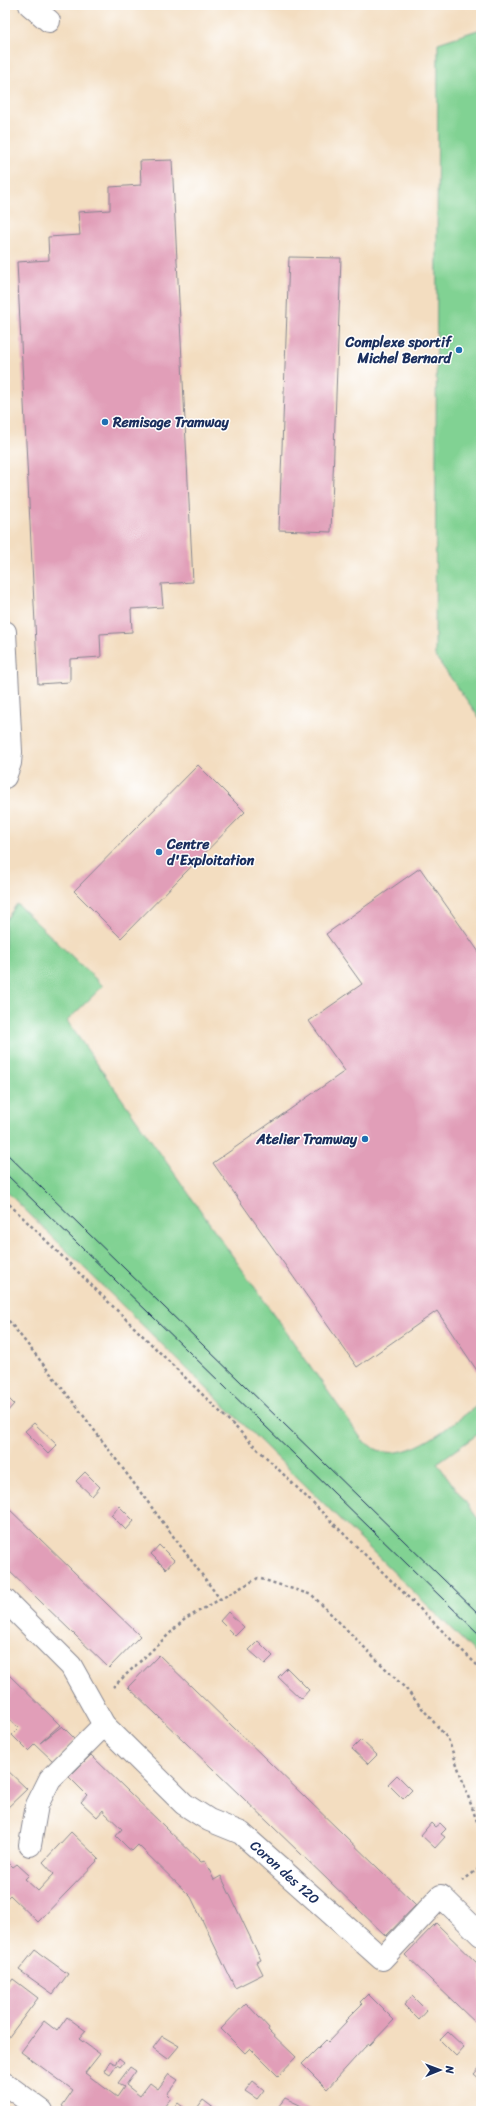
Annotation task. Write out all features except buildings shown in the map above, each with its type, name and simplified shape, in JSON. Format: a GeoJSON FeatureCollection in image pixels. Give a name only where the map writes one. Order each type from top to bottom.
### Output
{"type":"FeatureCollection","features":[{"type":"Feature","properties":{"kind":"street"},"geometry":{"type":"LineString","coordinates":[[30,5],[49,21]]}},
{"type":"Feature","properties":{"kind":"street"},"geometry":{"type":"LineString","coordinates":[[5,632],[11,752],[10,763],[5,777]]}},
{"type":"Feature","properties":{"kind":"street","name":"Coron des 120"},"geometry":{"type":"LineString","coordinates":[[5,1600],[63,1656],[71,1666],[104,1725],[184,1804],[203,1817],[241,1833],[382,1959],[441,1896],[481,1935]]}},
{"type":"Feature","properties":{"kind":"street"},"geometry":{"type":"LineString","coordinates":[[30,1845],[37,1805],[50,1779],[104,1725]]}},
{"type":"Feature","properties":{"kind":"street"},"geometry":{"type":"LineString","coordinates":[[5,2084],[42,2111]]}},
{"type":"Feature","properties":{"kind":"path"},"geometry":{"type":"LineString","coordinates":[[5,1206],[6,1201]]}},
{"type":"Feature","properties":{"kind":"path"},"geometry":{"type":"LineString","coordinates":[[6,1201],[481,1669]]}},
{"type":"Feature","properties":{"kind":"path"},"geometry":{"type":"LineString","coordinates":[[5,1316],[77,1407],[220,1599]]}},
{"type":"Feature","properties":{"kind":"path"},"geometry":{"type":"LineString","coordinates":[[90,1699],[185,1619],[258,1578],[312,1595],[406,1689],[448,1739],[481,1833]]}},
{"type":"Feature","properties":{"kind":"green space","name":"Complexe sportif Michel Bernard"},"geometry":{"type":"Polygon","coordinates":[[[481,29],[481,720],[435,656],[438,43],[481,29]]]}},
{"type":"Feature","properties":{"kind":"green space"},"geometry":{"type":"Polygon","coordinates":[[[17,904],[103,986],[67,1021],[363,1441],[376,1449],[385,1452],[397,1452],[410,1449],[436,1436],[481,1403],[481,1432],[437,1463],[481,1523],[481,1658],[5,1190],[5,921],[17,904]]]}},
{"type":"Feature","properties":{"kind":"tram line"},"geometry":{"type":"LineString","coordinates":[[5,1152],[481,1616]]}},
{"type":"Feature","properties":{"kind":"tram line"},"geometry":{"type":"LineString","coordinates":[[5,1173],[481,1636]]}},
{"type":"Feature","properties":{"kind":"place","name":"Complexe sportif Michel Bernard"},"geometry":{"type":"Point","coordinates":[459,350]}},
{"type":"Feature","properties":{"kind":"place","name":"Remisage Tramway"},"geometry":{"type":"Point","coordinates":[105,422]}},
{"type":"Feature","properties":{"kind":"place","name":"Centre d'Exploitation"},"geometry":{"type":"Point","coordinates":[159,852]}},
{"type":"Feature","properties":{"kind":"place","name":"Atelier Tramway"},"geometry":{"type":"Point","coordinates":[365,1139]}}]}
